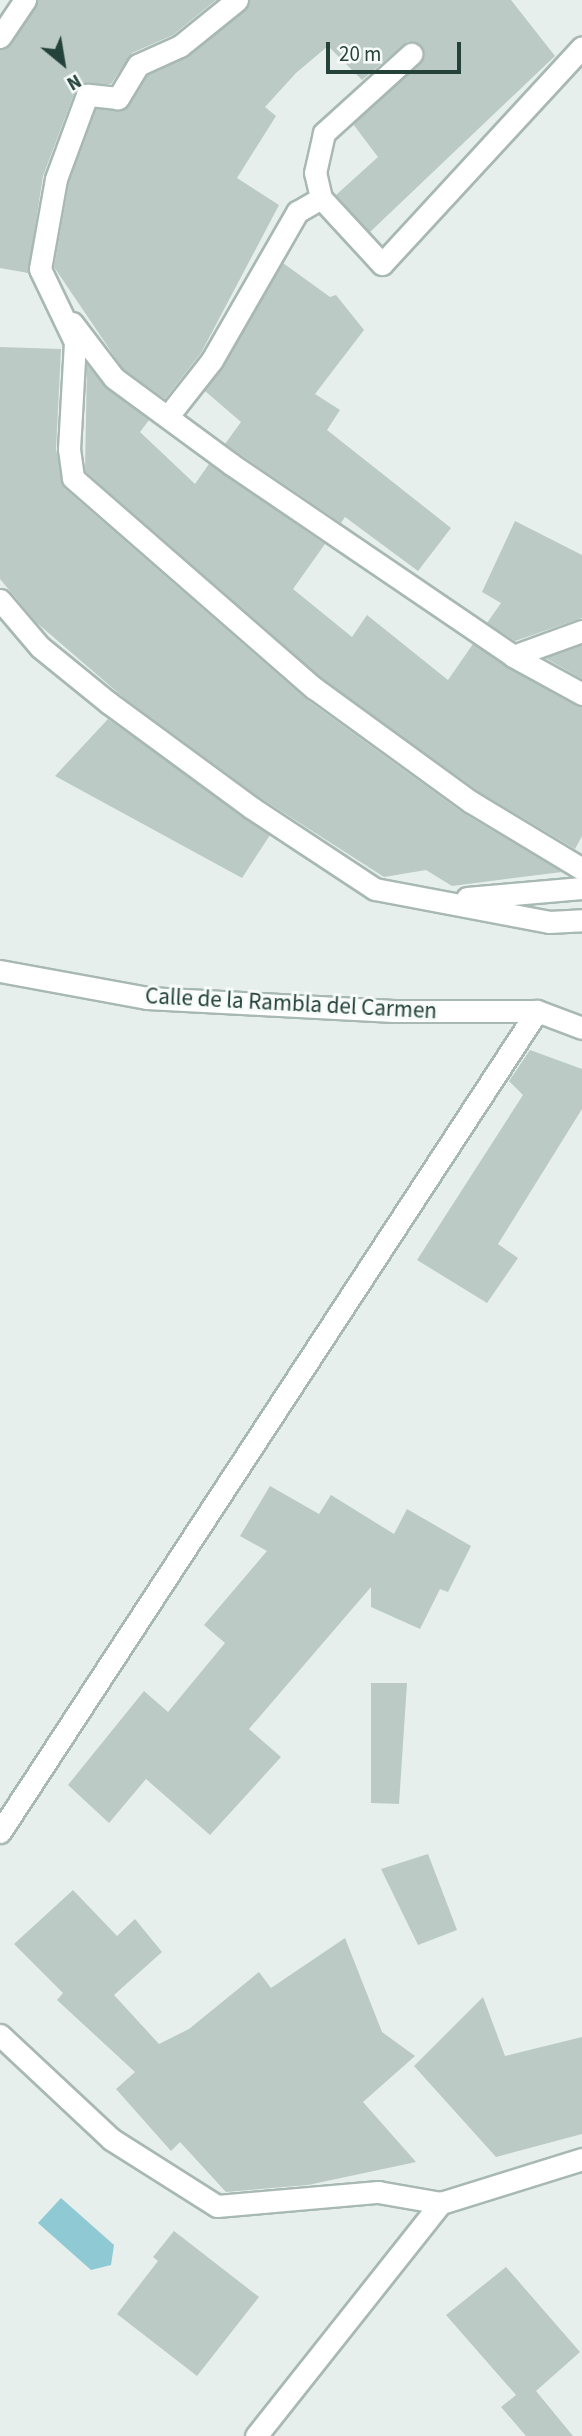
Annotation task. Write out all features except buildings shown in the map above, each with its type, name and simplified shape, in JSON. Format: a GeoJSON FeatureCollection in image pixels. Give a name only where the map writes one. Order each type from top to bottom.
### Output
{"type":"FeatureCollection","features":[{"type":"Feature","properties":{"kind":"street"},"geometry":{"type":"LineString","coordinates":[[0,37],[25,0]]}},
{"type":"Feature","properties":{"kind":"street"},"geometry":{"type":"LineString","coordinates":[[237,0],[180,46],[138,65],[118,98],[87,95],[56,179],[40,269],[68,320],[75,342],[69,449],[73,478],[314,688],[471,802],[582,869]]}},
{"type":"Feature","properties":{"kind":"street"},"geometry":{"type":"LineString","coordinates":[[411,54],[324,133],[315,173],[321,198],[382,264],[582,47]]}},
{"type":"Feature","properties":{"kind":"street"},"geometry":{"type":"LineString","coordinates":[[168,416],[212,360],[297,212],[321,198]]}},
{"type":"Feature","properties":{"kind":"street"},"geometry":{"type":"LineString","coordinates":[[68,320],[80,329],[114,378],[513,656],[582,694]]}},
{"type":"Feature","properties":{"kind":"street"},"geometry":{"type":"LineString","coordinates":[[0,600],[40,647],[252,808],[376,889],[549,922],[582,920]]}},
{"type":"Feature","properties":{"kind":"street"},"geometry":{"type":"LineString","coordinates":[[513,656],[582,631]]}},
{"type":"Feature","properties":{"kind":"street"},"geometry":{"type":"LineString","coordinates":[[441,900],[582,888]]}},
{"type":"Feature","properties":{"kind":"street","name":"Calle de la Rambla del Carmen"},"geometry":{"type":"LineString","coordinates":[[0,971],[147,998],[394,1011],[537,1012],[582,1028]]}},
{"type":"Feature","properties":{"kind":"street"},"geometry":{"type":"LineString","coordinates":[[0,1832],[537,1012]]}},
{"type":"Feature","properties":{"kind":"street"},"geometry":{"type":"LineString","coordinates":[[0,2035],[111,2139],[217,2206],[378,2192],[441,2203],[582,2160]]}},
{"type":"Feature","properties":{"kind":"street"},"geometry":{"type":"LineString","coordinates":[[256,2436],[441,2203]]}},
{"type":"Feature","properties":{"kind":"water"},"geometry":{"type":"Polygon","coordinates":[[[61,2198],[114,2245],[111,2265],[91,2270],[38,2223],[61,2198]]]}}]}
